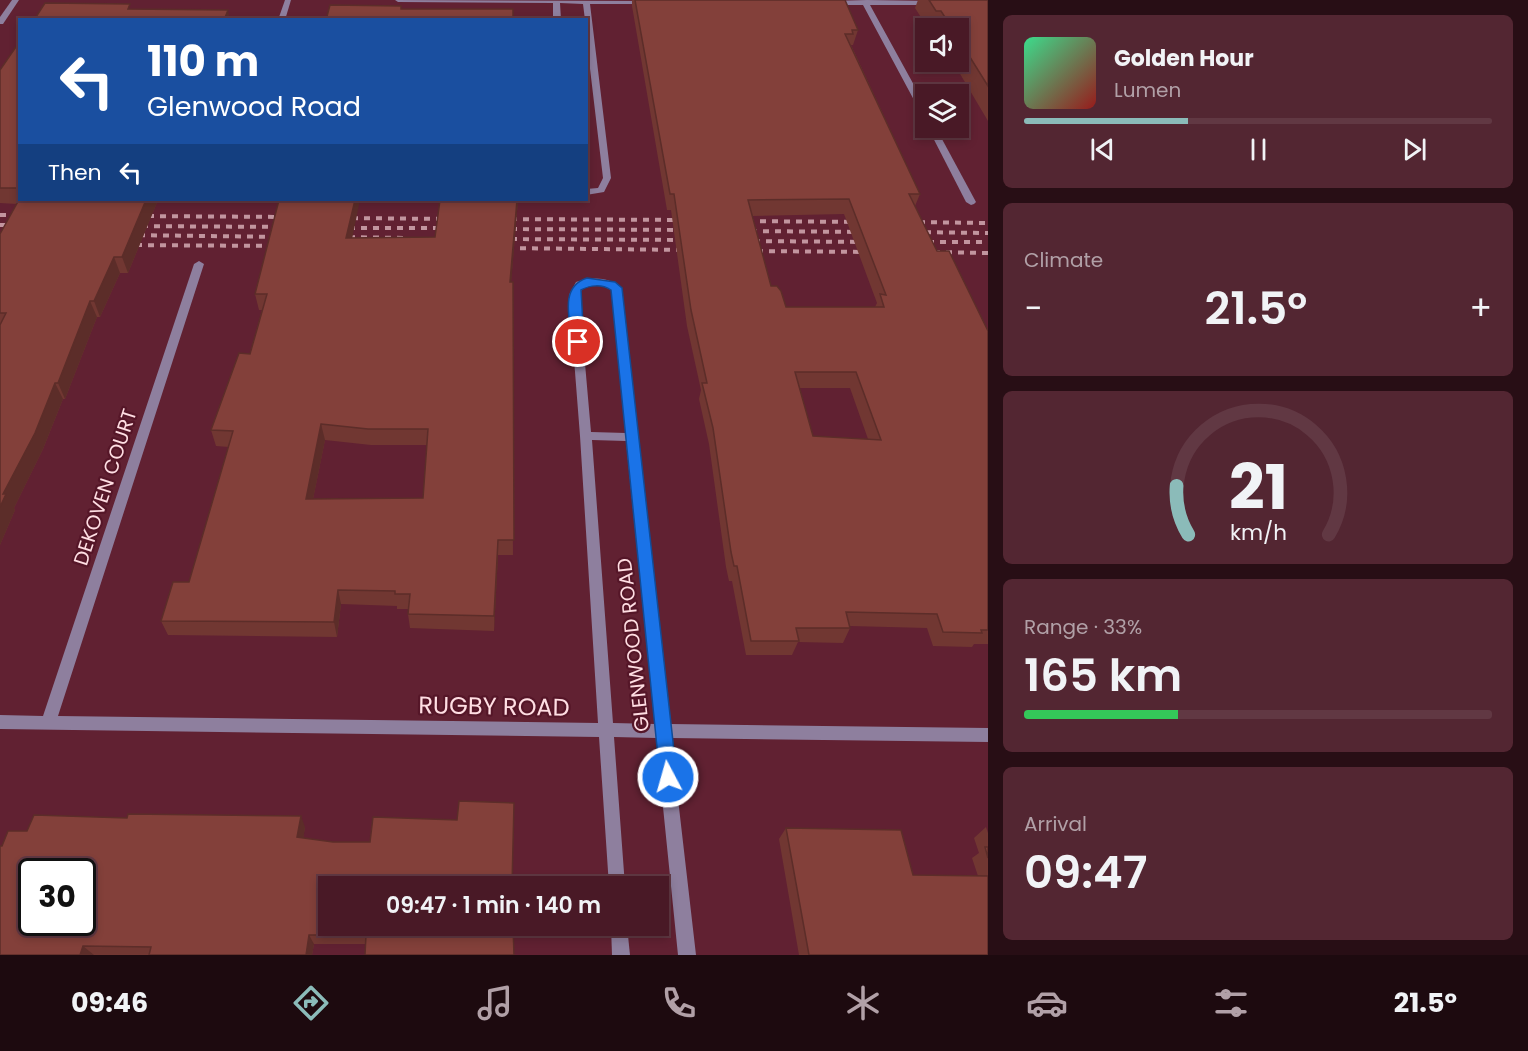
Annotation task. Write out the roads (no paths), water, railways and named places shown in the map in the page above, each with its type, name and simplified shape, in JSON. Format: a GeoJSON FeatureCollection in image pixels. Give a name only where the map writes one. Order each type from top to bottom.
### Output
{"type":"FeatureCollection","features":[{"type":"Feature","properties":{"kind":"street"},"geometry":{"type":"LineString","coordinates":[[0,22],[16,0]]}},
{"type":"Feature","properties":{"kind":"street"},"geometry":{"type":"LineString","coordinates":[[282,18],[288,0]]}},
{"type":"Feature","properties":{"kind":"street"},"geometry":{"type":"LineString","coordinates":[[398,0],[660,2]]}},
{"type":"Feature","properties":{"kind":"street"},"geometry":{"type":"LineString","coordinates":[[556,1],[557,18]]}},
{"type":"Feature","properties":{"kind":"street"},"geometry":{"type":"LineString","coordinates":[[586,1],[588,18]]}},
{"type":"Feature","properties":{"kind":"street"},"geometry":{"type":"LineString","coordinates":[[821,3],[865,1],[944,3]]}},
{"type":"Feature","properties":{"kind":"street"},"geometry":{"type":"LineString","coordinates":[[865,1],[915,94]]}},
{"type":"Feature","properties":{"kind":"street"},"geometry":{"type":"LineString","coordinates":[[588,18],[607,178],[601,190],[588,192]]}},
{"type":"Feature","properties":{"kind":"street"},"geometry":{"type":"LineString","coordinates":[[588,97],[597,97]]}},
{"type":"Feature","properties":{"kind":"street"},"geometry":{"type":"LineString","coordinates":[[937,138],[972,202]]}},
{"type":"Feature","properties":{"kind":"street","name":"DEKOVEN COURT"},"geometry":{"type":"LineString","coordinates":[[48,723],[200,264]]}},
{"type":"Feature","properties":{"kind":"street","name":"GLENWOOD ROAD"},"geometry":{"type":"LineString","coordinates":[[615,876],[607,730],[574,294],[580,284],[596,281],[605,282],[616,288],[687,955]]}},
{"type":"Feature","properties":{"kind":"street"},"geometry":{"type":"LineString","coordinates":[[586,436],[631,437]]}},
{"type":"Feature","properties":{"kind":"street","name":"RUGBY ROAD"},"geometry":{"type":"LineString","coordinates":[[0,722],[988,735]]}},
{"type":"Feature","properties":{"kind":"street"},"geometry":{"type":"LineString","coordinates":[[620,936],[621,955]]}},
{"type":"Feature","properties":{"kind":"railway"},"geometry":{"type":"LineString","coordinates":[[0,215],[28,215]]}},
{"type":"Feature","properties":{"kind":"railway"},"geometry":{"type":"LineString","coordinates":[[136,216],[292,217]]}},
{"type":"Feature","properties":{"kind":"railway"},"geometry":{"type":"LineString","coordinates":[[340,218],[454,219]]}},
{"type":"Feature","properties":{"kind":"railway"},"geometry":{"type":"LineString","coordinates":[[499,219],[688,220]]}},
{"type":"Feature","properties":{"kind":"railway"},"geometry":{"type":"LineString","coordinates":[[736,221],[862,222]]}},
{"type":"Feature","properties":{"kind":"railway"},"geometry":{"type":"LineString","coordinates":[[907,222],[988,223]]}},
{"type":"Feature","properties":{"kind":"railway"},"geometry":{"type":"LineString","coordinates":[[0,225],[22,225]]}},
{"type":"Feature","properties":{"kind":"railway"},"geometry":{"type":"LineString","coordinates":[[130,226],[289,227]]}},
{"type":"Feature","properties":{"kind":"railway"},"geometry":{"type":"LineString","coordinates":[[337,228],[454,228]]}},
{"type":"Feature","properties":{"kind":"railway"},"geometry":{"type":"LineString","coordinates":[[499,229],[691,230]]}},
{"type":"Feature","properties":{"kind":"railway"},"geometry":{"type":"LineString","coordinates":[[739,231],[868,232]]}},
{"type":"Feature","properties":{"kind":"railway"},"geometry":{"type":"LineString","coordinates":[[913,232],[988,233]]}},
{"type":"Feature","properties":{"kind":"railway"},"geometry":{"type":"LineString","coordinates":[[127,235],[286,237]]}},
{"type":"Feature","properties":{"kind":"railway"},"geometry":{"type":"LineString","coordinates":[[337,237],[409,238]]}},
{"type":"Feature","properties":{"kind":"railway"},"geometry":{"type":"LineString","coordinates":[[499,239],[691,240]]}},
{"type":"Feature","properties":{"kind":"railway"},"geometry":{"type":"LineString","coordinates":[[742,241],[871,242]]}},
{"type":"Feature","properties":{"kind":"railway"},"geometry":{"type":"LineString","coordinates":[[916,242],[988,242]]}},
{"type":"Feature","properties":{"kind":"railway"},"geometry":{"type":"LineString","coordinates":[[124,245],[283,246]]}},
{"type":"Feature","properties":{"kind":"railway"},"geometry":{"type":"LineString","coordinates":[[496,248],[694,250]]}},
{"type":"Feature","properties":{"kind":"railway"},"geometry":{"type":"LineString","coordinates":[[745,251],[874,252]]}},
{"type":"Feature","properties":{"kind":"railway"},"geometry":{"type":"LineString","coordinates":[[934,252],[988,253]]}}]}
